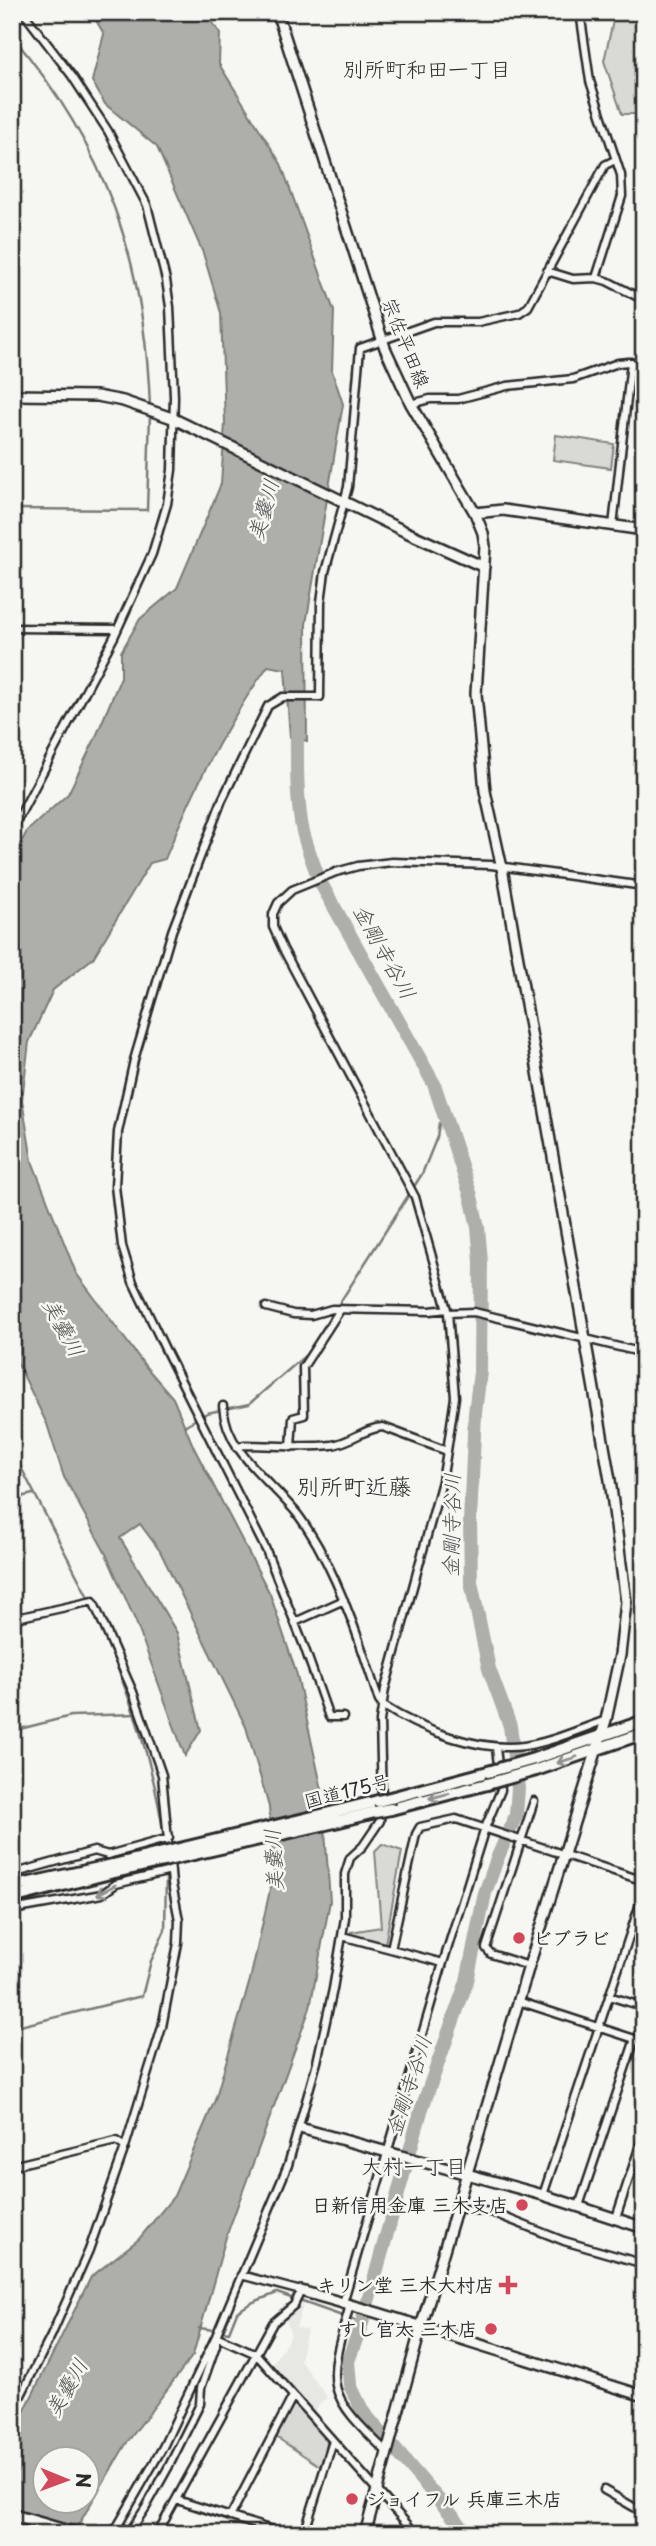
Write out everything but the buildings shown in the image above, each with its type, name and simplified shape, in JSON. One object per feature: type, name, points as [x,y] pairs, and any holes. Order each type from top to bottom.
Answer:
[{"type":"highway","name":"国道175号","points":[[12,1888],[113,1869],[393,1803],[487,1784],[644,1721]]},
{"type":"highway","name":"国道175号","points":[[393,1803],[488,1772],[596,1751],[644,1733]]},
{"type":"highway","name":"国道175号","points":[[14,1906],[113,1869]]},
{"type":"main road","points":[[12,2515],[76,2534]]},
{"type":"street","points":[[12,830],[117,629],[152,554],[167,504],[172,470],[174,397],[170,307],[157,237],[147,205],[108,131],[72,76],[23,12]]},
{"type":"street","name":"宗佐平田線","points":[[276,12],[383,341],[411,404],[475,513],[483,533],[485,546],[476,694],[485,791],[502,869],[610,1480],[626,1602],[620,1655],[606,1720],[518,2001],[421,2327],[365,2534]]},
{"type":"street","points":[[580,12],[590,81],[621,175],[622,196],[596,278]]},
{"type":"street","points":[[343,1717],[329,1717],[266,1550],[134,1282],[122,1245],[115,1186],[118,1132],[131,1072],[172,931],[222,800],[268,706],[283,697],[320,697],[321,602],[325,572],[346,503],[357,406],[356,375],[360,348],[434,322],[478,321],[519,313],[528,307],[605,164],[615,160]]},
{"type":"street","points":[[547,271],[573,279],[596,278],[607,281],[644,300]]},
{"type":"street","points":[[644,313],[644,341]]},
{"type":"street","points":[[613,526],[631,362]]},
{"type":"street","points":[[411,404],[430,399],[458,399],[507,386],[573,379],[618,363],[643,362]]},
{"type":"street","points":[[12,395],[97,396],[123,401],[172,418],[484,567]]},
{"type":"street","points":[[475,513],[503,510],[644,530]]},
{"type":"street","points":[[12,628],[117,629]]},
{"type":"street","points":[[113,2534],[163,2447],[216,2336],[288,2165],[300,2128],[317,2062],[342,1937],[345,1874],[350,1857],[363,1846],[380,1821],[383,1775],[380,1721],[382,1705],[407,1602],[442,1481],[455,1397],[447,1311],[415,1197],[273,927],[273,914],[278,903],[292,890],[311,881],[358,866],[392,862],[491,865],[502,869],[644,887]]},
{"type":"street","points":[[266,1307],[293,1314],[311,1315],[332,1310],[474,1312],[641,1352],[644,1315]]},
{"type":"street","points":[[291,1447],[293,1418],[304,1415],[303,1367],[340,1310]]},
{"type":"street","points":[[223,1406],[224,1422],[237,1448],[296,1512],[317,1544],[344,1600],[382,1705],[447,1736],[496,1748],[536,1743],[606,1720]]},
{"type":"street","points":[[237,1448],[244,1445],[332,1445],[373,1427],[383,1427],[447,1451]]},
{"type":"street","points":[[295,1622],[344,1600]]},
{"type":"street","points":[[12,1619],[93,1601],[133,1692],[162,1775],[171,1871],[179,1920],[172,1981],[162,2027],[125,2147],[89,2250],[51,2336],[12,2413]]},
{"type":"street","points":[[632,1738],[644,1743]]},
{"type":"street","points":[[388,2453],[343,2407],[334,2381],[334,2361],[386,2151],[485,1828],[501,1790],[496,1748]]},
{"type":"street","points":[[529,1966],[491,1954],[486,1948],[519,1839],[534,1801]]},
{"type":"street","points":[[391,1948],[416,1834],[420,1827],[456,1819],[644,1881]]},
{"type":"street","points":[[12,1874],[94,1851],[108,1855],[169,1838]]},
{"type":"street","points":[[14,1906],[102,1894],[116,1884],[171,1871]]},
{"type":"street","points":[[543,2195],[644,1892]]},
{"type":"street","points":[[342,1937],[443,1963]]},
{"type":"street","points":[[609,1996],[644,2007]]},
{"type":"street","points":[[518,2001],[644,2042]]},
{"type":"street","points":[[579,2206],[635,2039]]},
{"type":"street","points":[[300,2128],[543,2195],[644,2228]]},
{"type":"street","points":[[616,2218],[644,2133]]},
{"type":"street","points":[[12,2166],[116,2141],[125,2147]]},
{"type":"street","points":[[457,2208],[491,2212],[564,2241],[644,2264]]},
{"type":"street","points":[[241,2275],[379,2313],[644,2396]]},
{"type":"street","points":[[157,2534],[276,2318],[294,2305],[301,2291]]},
{"type":"street","points":[[216,2336],[256,2354],[416,2534]]},
{"type":"street","points":[[128,2534],[151,2498],[200,2404],[201,2388],[216,2345],[216,2336]]},
{"type":"street","points":[[230,2517],[293,2396]]},
{"type":"street","points":[[304,2534],[333,2441]]},
{"type":"street","points":[[604,2490],[644,2513]]},
{"type":"street","points":[[177,2500],[285,2534]]},
{"type":"shaded area","points":[[615,12],[644,12],[644,114],[622,114],[604,61]]},
{"type":"shaded area","points":[[556,435],[614,444],[611,468],[553,460]]},
{"type":"shaded area","points":[[382,1844],[402,1851],[385,1944],[350,1936],[351,1932],[381,1927],[375,1851]]},
{"type":"shaded area","points":[[304,2292],[306,2295],[296,2327],[307,2330],[300,2360],[327,2397],[311,2414],[270,2367],[291,2336],[286,2319]]},
{"type":"shaded area","points":[[297,2405],[326,2438],[321,2467],[276,2437],[292,2406]]},
{"type":"water","name":"美嚢川","points":[[91,12],[203,12],[220,32],[219,64],[281,164],[334,311],[332,371],[343,404],[306,624],[307,741],[290,737],[285,669],[268,666],[210,760],[165,859],[150,863],[93,958],[53,990],[29,1042],[22,1100],[32,1161],[76,1273],[146,1367],[173,1398],[194,1448],[270,1594],[297,1675],[322,1790],[330,1901],[310,2008],[226,2237],[193,2355],[126,2444],[102,2485],[102,2444],[32,2444],[32,2514],[85,2514],[73,2534],[12,2534],[12,2436],[91,2277],[139,2239],[174,2196],[215,2100],[250,1980],[274,1872],[269,1807],[246,1727],[160,1551],[140,1524],[120,1538],[177,1633],[201,1730],[185,1756],[136,1622],[106,1554],[64,1477],[47,1424],[12,1352],[12,861],[27,831],[68,794],[121,677],[121,652],[140,619],[177,588],[221,484],[225,423],[221,313],[203,253],[157,147],[105,104],[92,81],[104,34]]},
{"type":"waterway","points":[[12,36],[45,78],[73,121],[115,209],[140,303],[150,407]]},
{"type":"waterway","points":[[12,509],[147,510],[150,414]]},
{"type":"waterway","name":"金剛寺谷川","points":[[297,722],[298,785],[306,844],[319,880],[434,1084],[471,1196],[478,1227],[481,1262],[480,1372],[475,1413],[470,1521],[471,1582],[489,1669],[510,1726],[518,1788],[516,1815],[485,1893],[467,1981],[421,2111],[362,2323],[348,2361],[350,2385],[363,2412],[468,2534]]},
{"type":"waterway","points":[[184,1426],[207,1413],[249,1404],[307,1354],[422,1174],[437,1137],[439,1123],[448,1124]]},
{"type":"waterway","points":[[12,1450],[89,1599]]},
{"type":"waterway","points":[[12,1499],[33,1494]]},
{"type":"waterway","points":[[100,1625],[147,1755],[164,1837]]},
{"type":"waterway","points":[[12,1731],[71,1716],[137,1714]]},
{"type":"waterway","points":[[505,1839],[535,1848]]},
{"type":"waterway","points":[[564,1858],[644,1885]]},
{"type":"waterway","points":[[12,2028],[142,1996],[151,1961],[165,1930],[166,1876]]},
{"type":"waterway","points":[[199,2328],[229,2332],[237,2312],[251,2303],[277,2293],[362,2323]]},
{"type":"place","name":"ビブラビ","points":[[519,1938]]},
{"type":"place","name":"日新信用金庫 三木支店","points":[[522,2205]]},
{"type":"place","name":"キリン堂 三木大村店","points":[[508,2285]]},
{"type":"place","name":"すし官太 三木店","points":[[491,2329]]},
{"type":"place","name":"ジョイフル 兵庫三木店","points":[[352,2499]]},
{"type":"district","name":"別所町和田一丁目","points":[[427,70]]},
{"type":"district","name":"別所町近藤","points":[[354,1487]]},
{"type":"district","name":"大村一丁目","points":[[414,2167]]}]
